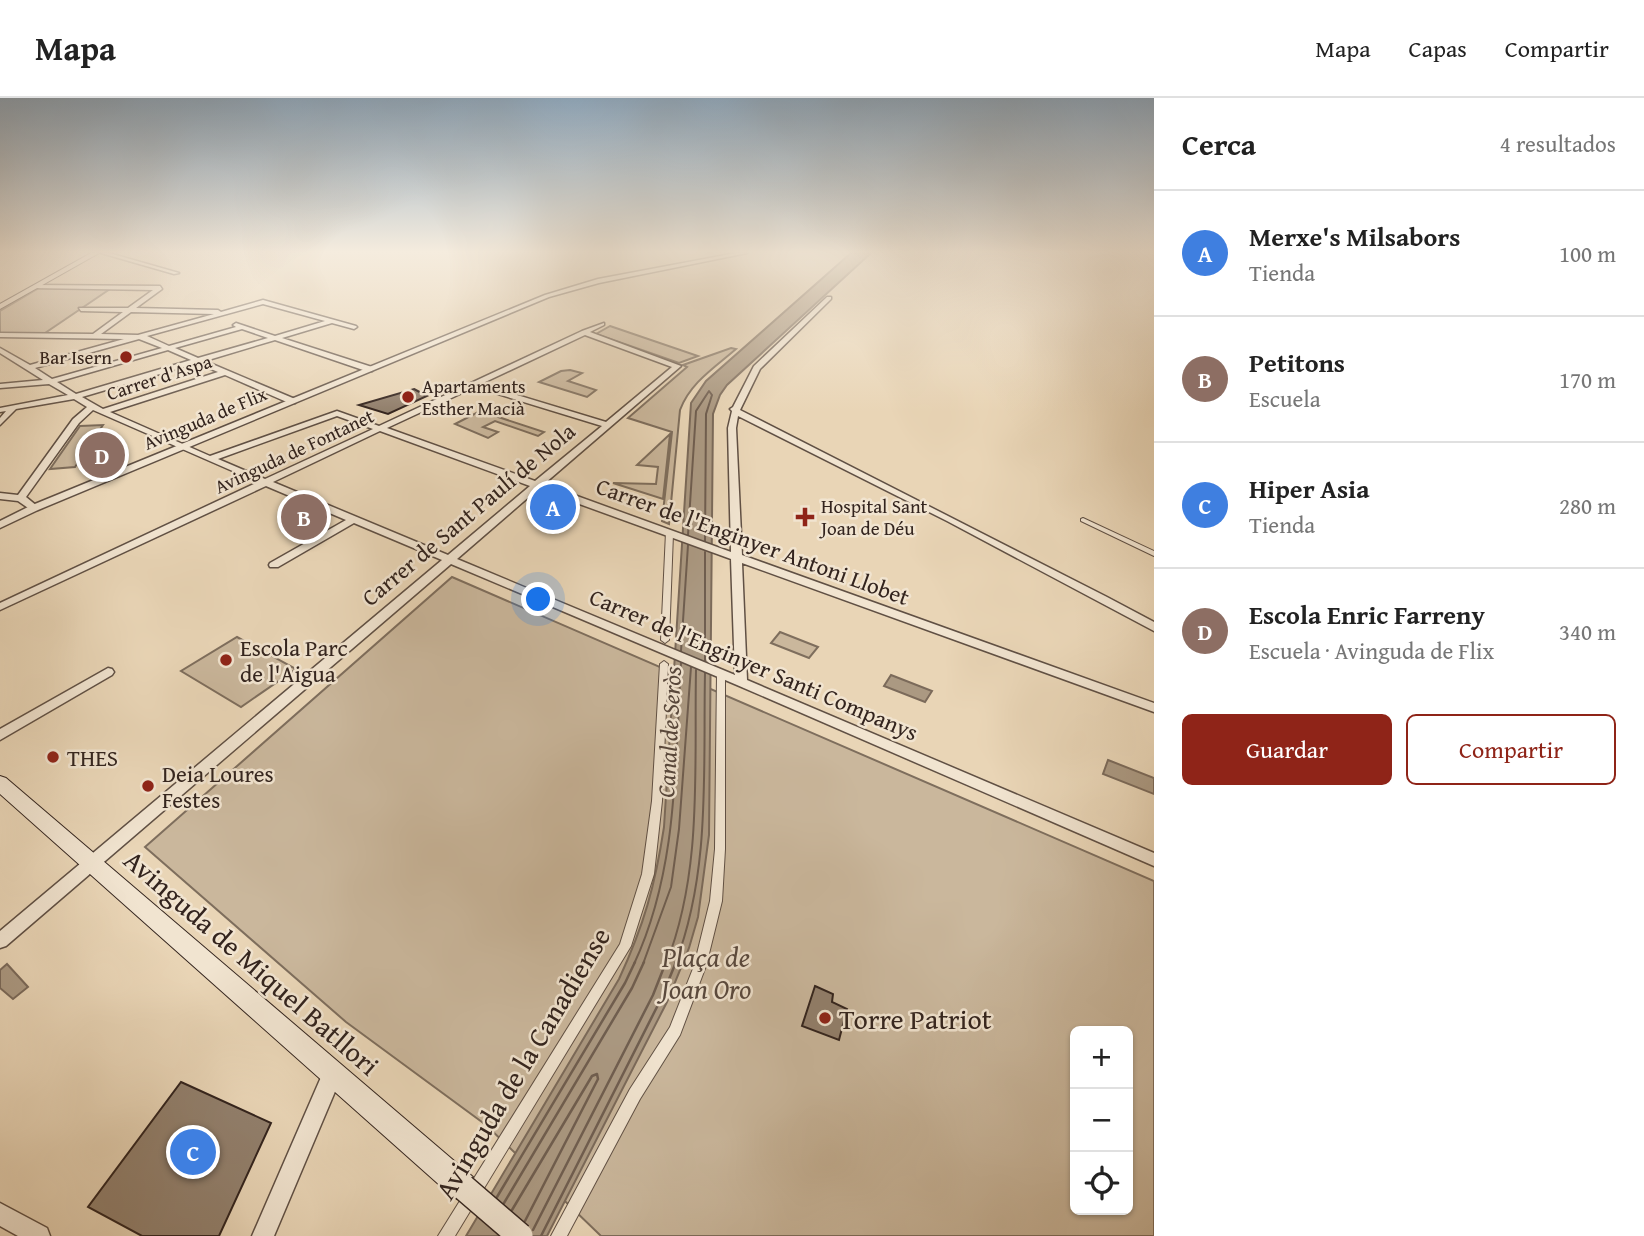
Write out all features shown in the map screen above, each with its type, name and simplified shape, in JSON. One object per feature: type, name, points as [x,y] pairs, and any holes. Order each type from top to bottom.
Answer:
[{"type":"main road","name":"Avinguda de Miquel Batllori","points":[[0,783],[520,1236]]},
{"type":"street","points":[[68,357],[136,306]]},
{"type":"street","points":[[30,367],[249,306]]},
{"type":"street","points":[[278,306],[354,327]]},
{"type":"street","name":"Avinguda de Flix","points":[[0,525],[34,508],[519,306]]},
{"type":"street","points":[[741,682],[732,431],[734,409],[754,379],[757,368],[821,306]]},
{"type":"street","points":[[81,309],[229,312]]},
{"type":"street","points":[[211,318],[369,369]]},
{"type":"street","points":[[0,410],[78,396],[332,321]]},
{"type":"street","name":"Avinguda de Fontanet","points":[[0,607],[602,324]]},
{"type":"street","points":[[0,386],[52,381],[243,327]]},
{"type":"street","name":"Carrer de Sant Paulí de Nola","points":[[0,941],[677,366],[584,332]]},
{"type":"street","points":[[0,335],[143,337],[292,401]]},
{"type":"street","points":[[0,350],[78,396]]},
{"type":"street","points":[[0,363],[20,361]]},
{"type":"street","name":"Carrer d'Aspa","points":[[102,411],[226,373]]},
{"type":"street","points":[[474,384],[608,425]]},
{"type":"street","name":"Carrer de l'Enginyer Santi Companys","points":[[78,396],[92,407],[266,484],[741,682],[1154,860]]},
{"type":"street","points":[[0,423],[13,407]]},
{"type":"street","points":[[22,498],[76,421],[92,407]]},
{"type":"street","points":[[734,409],[1025,556],[1154,627]]},
{"type":"street","name":"Carrer de l'Enginyer Antoni Llobet","points":[[210,459],[338,413],[1154,708]]},
{"type":"street","points":[[732,431],[740,425],[762,425]]},
{"type":"street","points":[[0,496],[22,498],[34,508]]},
{"type":"street","points":[[274,565],[353,520]]},
{"type":"street","points":[[1083,520],[1154,554]]},
{"type":"street","name":"Avinguda de la Canadiense","points":[[446,1236],[625,946],[648,874],[657,801],[669,534]]},
{"type":"street","points":[[0,735],[108,672]]},
{"type":"street","points":[[559,1236],[635,1094],[675,1031],[700,966],[716,901],[719,856],[720,674]]},
{"type":"street","points":[[263,1236],[332,1075]]},
{"type":"street","points":[[0,1214],[38,1236]]},
{"type":"green space","points":[[8,306],[85,306],[45,333],[0,333],[0,311]]},
{"type":"green space","points":[[610,326],[698,356],[679,363],[596,334]]},
{"type":"green space","points":[[731,348],[736,349],[696,384],[680,410],[669,524],[662,521],[672,432],[628,418],[687,367],[683,365]]},
{"type":"green space","points":[[561,371],[582,373],[568,381],[596,390],[587,397],[539,382]]},
{"type":"green space","points":[[480,411],[544,432],[538,436],[495,421],[483,427],[498,432],[488,438],[455,424]]},
{"type":"green space","points":[[103,425],[75,467],[50,469],[80,426]]},
{"type":"green space","points":[[670,434],[663,499],[613,483],[656,484],[658,467],[637,465]]},
{"type":"green space","name":"Plaça de Joan Oro","points":[[452,577],[1154,881],[1154,1236],[601,1236],[486,1125],[346,1022],[145,847]]},
{"type":"green space","points":[[780,632],[818,647],[809,658],[771,643]]},
{"type":"green space","points":[[237,637],[296,669],[241,707],[181,671]]},
{"type":"water","points":[[791,306],[813,306],[727,385],[713,414],[709,835],[698,917],[689,948],[667,1002],[547,1236],[466,1236],[619,979],[642,923],[657,868],[664,827],[691,403],[706,381]]},
{"type":"water","points":[[891,675],[932,691],[925,702],[884,686]]},
{"type":"water","points":[[1108,760],[1154,778],[1154,794],[1103,774]]},
{"type":"water","points":[[7,964],[28,987],[13,999],[0,988],[0,970]]},
{"type":"building","name":"Apartaments Esther Macià","points":[[414,389],[427,396],[388,414],[359,405]]},
{"type":"building","name":"Torre Patriot","points":[[815,986],[833,994],[832,1002],[847,1009],[839,1040],[802,1026]]},
{"type":"building","points":[[181,1082],[271,1123],[219,1236],[142,1236],[88,1207]]},
{"type":"place","name":"Bar Isern","points":[[126,357]]},
{"type":"place","name":"Apartaments Esther Macià","points":[[408,397]]},
{"type":"place","name":"Escola Enric Farreny","points":[[102,455]]},
{"type":"place","name":"Merxe's Milsabors","points":[[553,507]]},
{"type":"place","name":"Petitons","points":[[304,517]]},
{"type":"place","name":"Hospital Sant Joan de Déu","points":[[805,517]]},
{"type":"place","name":"Escola Parc de l'Aigua","points":[[226,660]]},
{"type":"place","name":"THES","points":[[53,757]]},
{"type":"place","name":"Deia Loures Festes","points":[[148,786]]},
{"type":"place","name":"Torre Patriot","points":[[825,1018]]},
{"type":"place","name":"Hiper Asia","points":[[193,1152]]},
{"type":"water label","name":"Canal de Seròs","points":[[669,732]]}]
